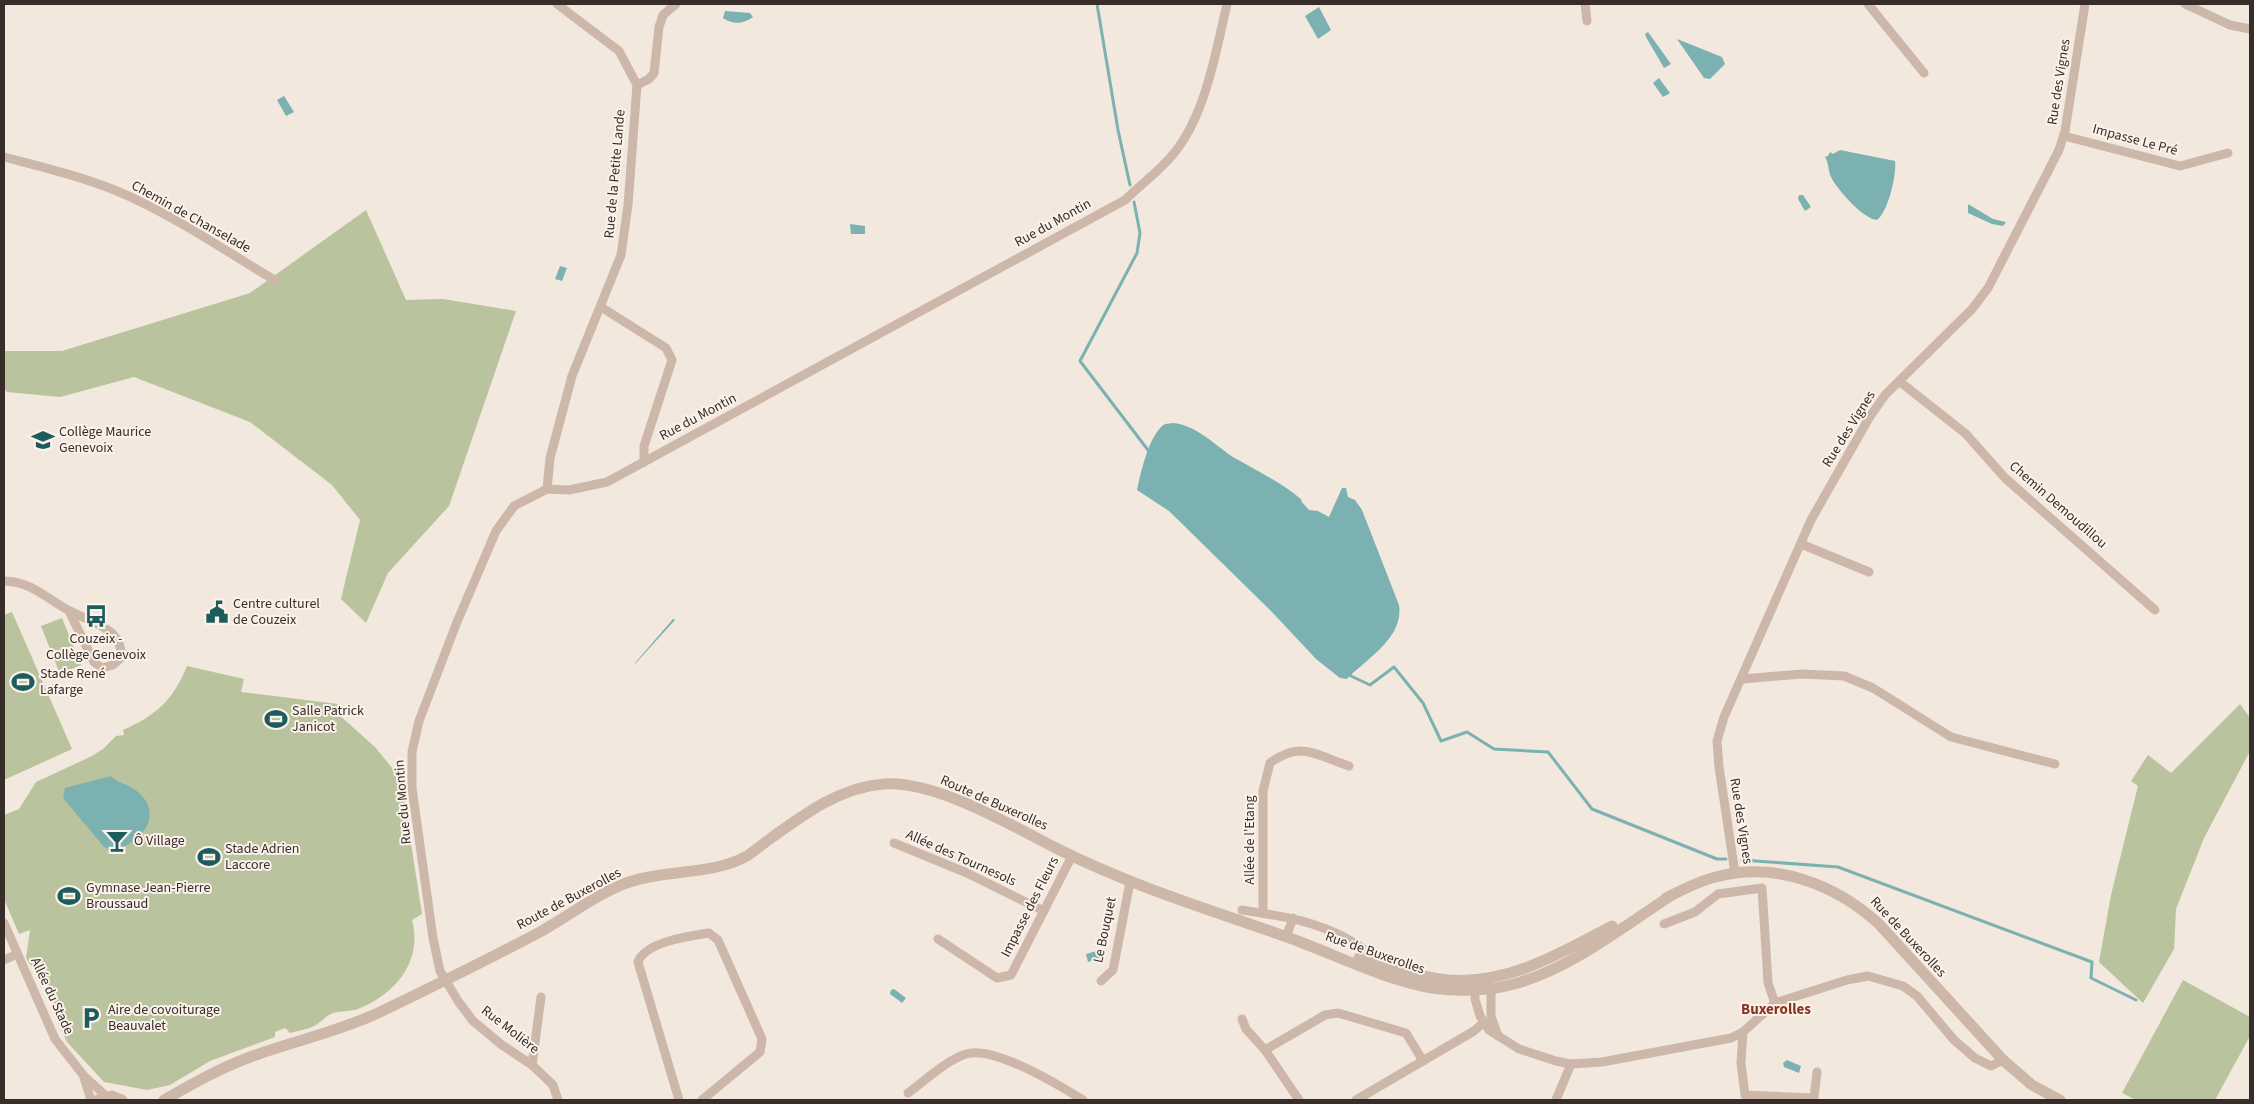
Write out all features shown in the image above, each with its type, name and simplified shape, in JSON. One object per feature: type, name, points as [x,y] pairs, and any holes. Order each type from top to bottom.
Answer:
[{"type":"street","points":[[557,4],[619,51],[636,85],[648,79],[654,73],[659,27],[664,14],[676,4]]},
{"type":"street","name":"Rue du Montin","points":[[444,980],[432,938],[412,788],[411,770],[414,740],[457,622],[496,531],[514,506],[547,490],[569,490],[607,482],[1125,200],[1175,152],[1197,113],[1214,63],[1227,4]]},
{"type":"street","points":[[1585,4],[1587,20]]},
{"type":"street","points":[[1868,4],[1924,73]]},
{"type":"street","name":"Rue des Vignes","points":[[1735,873],[1719,767],[1717,741],[1724,717],[1811,520],[1869,418],[1885,395],[1972,309],[1988,288],[2058,150],[2064,136],[2085,4]]},
{"type":"street","points":[[2185,4],[2230,25],[2250,29]]},
{"type":"street","name":"Rue de la Petite Lande","points":[[547,490],[550,458],[572,376],[621,255],[628,205],[636,85]]},
{"type":"street","name":"Impasse Le Pré","points":[[2064,136],[2180,166],[2228,154]]},
{"type":"street","name":"Chemin de Chanselade","points":[[4,157],[65,173],[116,191],[151,207],[276,281]]},
{"type":"street","points":[[601,307],[666,348],[672,360],[644,446],[644,462]]},
{"type":"street","name":"Chemin Demoudillou","points":[[1898,381],[1966,434],[2005,478],[2156,610]]},
{"type":"street","points":[[1800,544],[1869,572]]},
{"type":"street","points":[[4,582],[15,582],[35,588],[69,611],[86,618],[111,633],[121,646],[122,658],[113,665],[102,668],[94,662],[69,611]]},
{"type":"street","points":[[1742,679],[1802,674],[1844,676],[1873,688],[1951,736],[2056,764]]},
{"type":"street","name":"Allée de l'Etang","points":[[1263,913],[1263,791],[1270,764],[1283,753],[1300,749],[1349,766]]},
{"type":"street","name":"Route de Buxerolles","points":[[162,1100],[228,1066],[254,1055],[349,1025],[542,931],[618,886],[649,875],[723,865],[747,856],[824,802],[855,789],[884,784],[912,785],[945,795],[1072,856]]},
{"type":"street","name":"Allée des Tournesols","points":[[894,843],[967,873],[1044,911]]},
{"type":"street","name":"Rue de Buxerolles","points":[[1072,856],[1165,896],[1286,937],[1404,982],[1436,988],[1476,990],[1486,983]]},
{"type":"street","name":"Impasse des Fleurs","points":[[938,939],[997,978],[1011,975],[1072,856]]},
{"type":"street","name":"Rue de Buxerolles","points":[[1286,937],[1426,976],[1449,980],[1514,984],[1572,959],[1672,895],[1697,882],[1735,873],[1761,873],[1810,880],[1837,892],[1858,906],[1879,924],[2003,1060],[2032,1085],[2060,1100]]},
{"type":"street","name":"Le Bouquet","points":[[1102,981],[1113,970],[1130,882]]},
{"type":"street","points":[[1664,924],[1695,912],[1718,894],[1762,888],[1768,983],[1775,1003]]},
{"type":"street","points":[[1242,910],[1293,918],[1321,926],[1352,941],[1384,964]]},
{"type":"street","points":[[1286,937],[1293,918]]},
{"type":"street","name":"Allée du Stade","points":[[4,923],[54,1039],[102,1098]]},
{"type":"street","points":[[679,1100],[638,962],[640,955],[649,948],[709,932],[718,940],[762,1039],[760,1052],[702,1100]]},
{"type":"street","points":[[4,960],[17,954]]},
{"type":"street","points":[[1476,990],[1475,999],[1484,1023],[1498,1036],[1519,1049],[1556,1062],[1571,1064],[1602,1062],[1731,1038],[1743,1032],[1775,1003],[1847,980],[1868,976],[1886,979],[1902,986],[1917,996],[1954,1040],[1975,1058],[1991,1066],[2003,1060]]},
{"type":"street","name":"Rue Molière","points":[[444,980],[473,1021],[502,1045],[532,1065],[553,1085],[558,1100]]},
{"type":"street","points":[[1486,983],[1491,993],[1491,1016],[1498,1036]]},
{"type":"street","points":[[532,1065],[541,997]]},
{"type":"street","points":[[1266,1050],[1326,1015],[1338,1013],[1406,1033],[1423,1061]]},
{"type":"street","points":[[1242,1019],[1246,1029],[1266,1050],[1299,1100]]},
{"type":"street","points":[[1356,1100],[1484,1023]]},
{"type":"street","points":[[1743,1032],[1741,1064],[1745,1095],[1814,1098],[1817,1072]]},
{"type":"street","points":[[908,1093],[960,1057],[978,1052],[1022,1066],[1054,1082],[1083,1100]]},
{"type":"street","points":[[1556,1100],[1571,1064]]},
{"type":"street","name":"Allée du Stade","points":[[84,1076],[91,1100]]},
{"type":"street","points":[[102,1098],[112,1096],[122,1100]]},
{"type":"green space","points":[[366,210],[406,300],[443,299],[516,311],[449,506],[388,573],[366,623],[341,599],[360,520],[332,485],[250,422],[134,377],[60,397],[7,392],[4,388],[4,351],[62,351],[250,293]]},
{"type":"green space","name":"Stade René Lafarge","points":[[12,612],[72,749],[4,780],[4,615]]},
{"type":"green space","points":[[62,618],[81,665],[60,674],[41,626]]},
{"type":"green space","name":"Stade Adrien Laccore","points":[[187,666],[244,679],[241,692],[338,704],[338,714],[375,747],[401,779],[422,914],[412,920],[414,935],[410,963],[403,975],[384,995],[358,1009],[331,1014],[307,1029],[290,1033],[285,1028],[275,1032],[275,1037],[210,1061],[170,1085],[147,1090],[104,1082],[67,1042],[58,1023],[61,1019],[43,979],[41,981],[26,958],[30,930],[19,934],[4,899],[4,815],[19,809],[36,782],[92,756],[103,749],[116,736],[124,735],[123,730],[154,712],[170,697]]},
{"type":"green space","points":[[2240,704],[2250,718],[2250,751],[2204,838],[2176,909],[2174,949],[2143,1003],[2099,962],[2111,895],[2138,786],[2131,781],[2148,755],[2171,773]]},
{"type":"green space","points":[[2183,980],[2250,1017],[2250,1036],[2215,1100],[2136,1100],[2122,1093]]},
{"type":"water","points":[[1319,7],[1331,30],[1318,39],[1305,16]]},
{"type":"water","points":[[725,11],[750,13],[753,17],[734,23],[723,18]]},
{"type":"water","points":[[1648,32],[1671,64],[1664,68],[1646,37],[1645,34]]},
{"type":"water","points":[[1677,39],[1722,57],[1725,64],[1710,79],[1704,78]]},
{"type":"water","points":[[1659,78],[1670,93],[1663,97],[1653,83]]},
{"type":"water","points":[[284,96],[294,112],[286,116],[277,100]]},
{"type":"water","points":[[1840,150],[1895,161],[1895,175],[1891,192],[1885,209],[1877,220],[1858,210],[1832,179],[1825,157],[1830,152],[1833,154]]},
{"type":"water","points":[[1799,195],[1803,195],[1811,207],[1805,211],[1798,199]]},
{"type":"water","points":[[1968,204],[1993,219],[2006,222],[2003,226],[1992,224],[1968,213]]},
{"type":"water","points":[[850,224],[865,226],[865,234],[851,234]]},
{"type":"water","points":[[560,266],[567,268],[562,281],[555,279]]},
{"type":"water","points":[[1173,423],[1190,427],[1233,457],[1277,482],[1302,500],[1309,510],[1318,511],[1329,517],[1342,488],[1346,488],[1348,497],[1355,500],[1362,510],[1399,605],[1399,617],[1396,628],[1390,637],[1374,655],[1347,679],[1340,678],[1316,659],[1271,611],[1169,511],[1137,490],[1146,456],[1153,439],[1163,425]]},
{"type":"water","points":[[673,619],[675,620],[635,664],[635,663]]},
{"type":"water","points":[[111,776],[138,792],[146,801],[149,810],[149,819],[141,835],[124,847],[114,851],[104,847],[63,798],[65,788]]},
{"type":"water","points":[[1100,950],[1102,957],[1088,962],[1086,954]]},
{"type":"water","points":[[894,989],[906,998],[902,1003],[890,994],[891,990]]},
{"type":"water","points":[[1787,1060],[1801,1066],[1799,1073],[1784,1067],[1783,1063]]},
{"type":"waterway","points":[[1097,4],[1118,130],[1130,185]]},
{"type":"waterway","points":[[1134,202],[1140,233],[1137,253],[1080,361],[1151,454]]},
{"type":"waterway","points":[[1349,672],[1351,676],[1370,685],[1394,667],[1423,703],[1441,741],[1467,732],[1494,749],[1548,752],[1592,809],[1717,859],[1726,859]]},
{"type":"waterway","points":[[1742,860],[1838,867],[2092,962],[2091,978],[2136,1000]]},
{"type":"place","name":"Collège Maurice Genevoix","points":[[43,440]]},
{"type":"place","name":"Centre culturel de Couzeix","points":[[217,612]]},
{"type":"place","name":"Couzeix - Collège Genevoix","points":[[96,616]]},
{"type":"place","name":"Stade René Lafarge","points":[[23,682]]},
{"type":"place","name":"Salle Patrick Janicot","points":[[276,719]]},
{"type":"place","name":"Ô Village","points":[[117,841]]},
{"type":"place","name":"Stade Adrien Laccore","points":[[209,857]]},
{"type":"place","name":"Gymnase Jean-Pierre Broussaud","points":[[69,896]]},
{"type":"place","name":"Aire de covoiturage Beauvalet","points":[[91,1018]]},
{"type":"district","name":"Buxerolles","points":[[1776,1009]]}]
